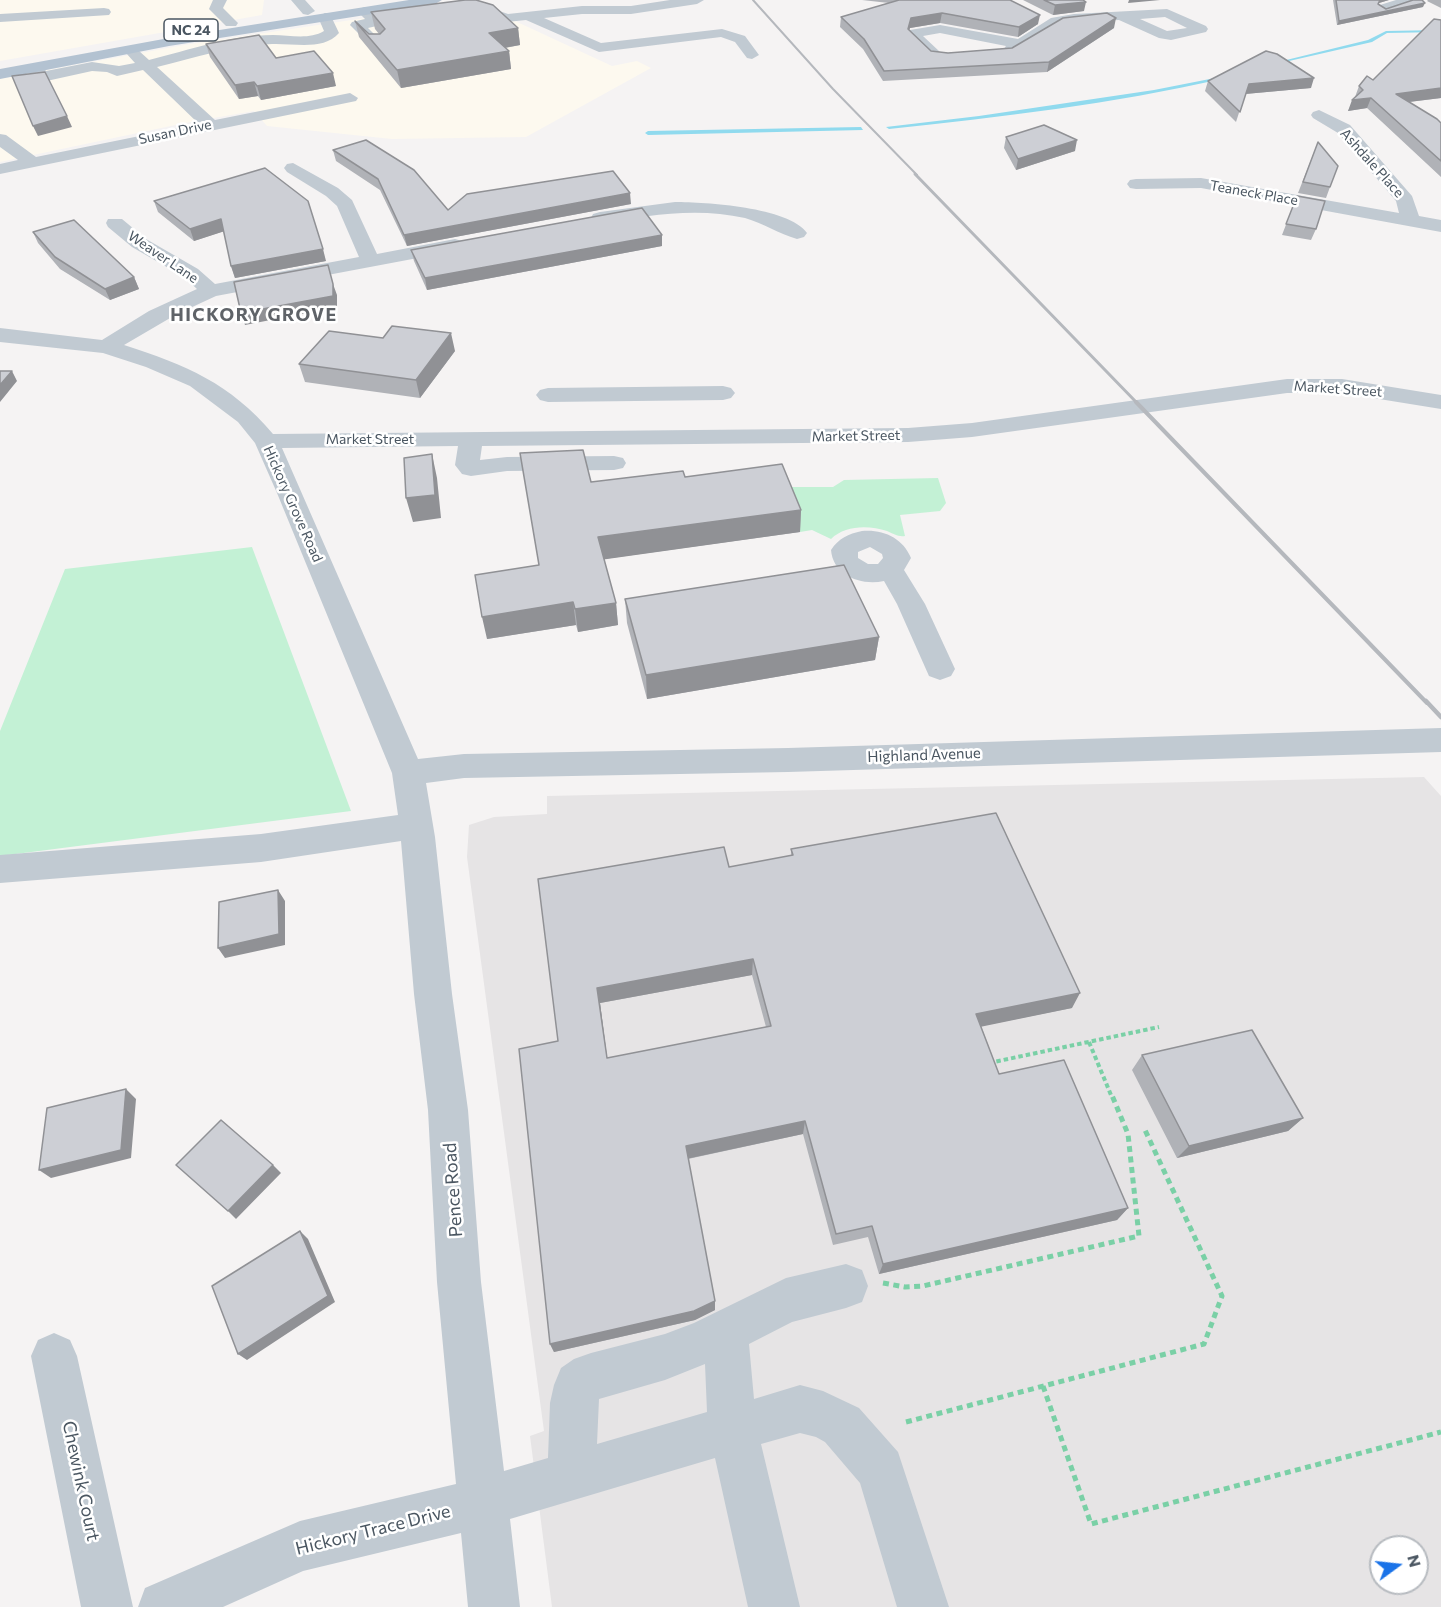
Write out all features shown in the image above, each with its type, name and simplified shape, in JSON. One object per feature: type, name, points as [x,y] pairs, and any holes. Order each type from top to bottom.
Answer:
[{"type":"main road","name":"NC 24","points":[[0,65],[231,23],[303,6],[382,0]]},
{"type":"main road","name":"NC 24","points":[[0,74],[326,16],[433,0]]},
{"type":"street","points":[[220,0],[216,9],[231,23]]},
{"type":"street","points":[[379,46],[357,25],[442,13],[433,0]]},
{"type":"street","points":[[501,0],[529,16],[599,48],[722,33],[740,39],[752,55]]},
{"type":"street","points":[[453,11],[472,8],[507,18],[582,9],[631,10],[697,0]]},
{"type":"street","points":[[1384,8],[1410,0]]},
{"type":"street","points":[[364,11],[376,22]]},
{"type":"street","points":[[0,18],[104,12]]},
{"type":"street","points":[[35,67],[42,77],[97,66],[112,67],[114,79],[172,57],[263,40],[300,41],[330,35],[332,33],[326,16]]},
{"type":"street","points":[[994,54],[1005,53],[1053,24],[1047,20],[1122,16]]},
{"type":"street","points":[[970,55],[936,56],[915,37],[915,33],[940,29],[1020,44]]},
{"type":"street","points":[[129,50],[210,125]]},
{"type":"street","name":"Susan Drive","points":[[0,169],[350,98]]},
{"type":"street","name":"Ashdale Place","points":[[1319,115],[1344,129],[1405,200],[1411,221]]},
{"type":"street","points":[[0,139],[32,162]]},
{"type":"street","points":[[293,168],[332,192],[345,204],[370,260]]},
{"type":"street","name":"Teaneck Place","points":[[1136,184],[1201,183],[1441,226]]},
{"type":"street","points":[[576,223],[645,211],[697,207],[746,213],[775,222],[797,233]]},
{"type":"street","name":"Weaver Lane","points":[[115,223],[139,243],[191,273],[211,291]]},
{"type":"street","points":[[106,347],[153,316],[211,291],[473,241]]},
{"type":"street","name":"Hickory Grove Road","points":[[0,335],[106,347],[154,362],[198,381],[246,417],[266,441],[290,493],[408,773]]},
{"type":"street","name":"Market Street","points":[[266,441],[908,435],[972,430],[1287,386],[1342,386],[1441,402]]},
{"type":"street","points":[[548,395],[723,393]]},
{"type":"street","points":[[471,440],[466,465],[471,469],[507,464],[614,463]]},
{"type":"street","points":[[890,569],[911,604],[940,669]]},
{"type":"street","name":"Highland Avenue","points":[[408,773],[464,766],[796,760],[1441,740]]},
{"type":"street","name":"Pence Road","points":[[408,773],[416,825],[448,1110],[459,1282],[494,1607]]},
{"type":"street","points":[[0,869],[136,860],[343,840],[416,825]]},
{"type":"street","points":[[572,1476],[574,1403],[578,1384],[591,1376],[665,1357],[724,1332],[786,1301],[846,1286]]},
{"type":"street","points":[[724,1332],[731,1375],[728,1402],[774,1607]]},
{"type":"street","name":"Chewink Court","points":[[54,1356],[107,1607]]},
{"type":"street","name":"Hickory Trace Drive","points":[[164,1607],[300,1546],[484,1502],[800,1409],[823,1415],[842,1425],[881,1469],[923,1607]]},
{"type":"path","points":[[987,1063],[1159,1027]]},
{"type":"path","points":[[846,1286],[874,1281],[905,1287],[923,1286],[1139,1236],[1128,1134],[1089,1042]]},
{"type":"path","points":[[906,1422],[1204,1344],[1222,1296],[1145,1130]]},
{"type":"path","points":[[1043,1386],[1091,1524],[1441,1432]]},
{"type":"shaded area","points":[[0,0],[264,0],[262,15],[0,61]]},
{"type":"shaded area","points":[[452,5],[487,8],[612,66],[637,61],[651,68],[526,137],[392,139],[267,126],[254,111],[185,123],[0,162],[0,79],[184,45]]},
{"type":"shaded area","points":[[1424,777],[1441,796],[1441,1607],[552,1607],[530,1436],[544,1431],[467,857],[469,825],[494,817],[547,814],[547,796]]},
{"type":"green space","points":[[938,478],[946,503],[940,511],[900,515],[905,536],[865,527],[843,531],[831,539],[812,530],[800,532],[785,497],[786,487],[833,487],[844,480]]},
{"type":"green space","points":[[252,547],[351,811],[0,856],[0,731],[65,569]]},
{"type":"building","points":[[476,0],[493,5],[518,28],[489,33],[509,51],[397,70],[355,21],[369,34],[380,34],[385,29],[371,12]]},
{"type":"building","points":[[899,0],[1010,0],[1040,15],[1019,27],[942,13],[911,18],[908,29],[931,51],[948,53],[1012,48],[1063,18],[1107,13],[1116,18],[1049,62],[884,71],[864,39],[841,17]]},
{"type":"building","points":[[1044,0],[1083,0],[1086,2],[1055,5]]},
{"type":"building","points":[[1336,0],[1380,0],[1378,4],[1386,9],[1413,0],[1422,0],[1425,3],[1339,21]]},
{"type":"building","points":[[1434,19],[1441,20],[1441,88],[1396,94],[1441,123],[1441,161],[1371,98],[1352,100],[1363,90],[1359,86],[1367,76],[1373,80]]},
{"type":"building","points":[[259,35],[276,58],[314,51],[333,73],[257,86],[254,82],[235,85],[206,44]]},
{"type":"building","points":[[1266,51],[1277,54],[1314,78],[1249,84],[1240,112],[1208,81]]},
{"type":"building","points":[[45,72],[67,116],[33,126],[12,76]]},
{"type":"building","points":[[1044,125],[1077,140],[1018,159],[1006,137]]},
{"type":"building","points":[[366,140],[414,170],[448,210],[467,194],[613,171],[630,193],[404,235],[378,179],[333,150]]},
{"type":"building","points":[[1318,142],[1338,166],[1330,187],[1303,182]]},
{"type":"building","points":[[265,168],[308,201],[323,249],[231,266],[221,219],[190,229],[154,201]]},
{"type":"building","points":[[1297,196],[1325,201],[1316,229],[1286,224]]},
{"type":"building","points":[[642,208],[662,235],[425,278],[411,250]]},
{"type":"building","points":[[74,220],[134,277],[105,289],[55,257],[33,232]]},
{"type":"building","points":[[328,265],[333,284],[333,296],[241,313],[234,282]]},
{"type":"building","points":[[392,326],[451,333],[416,380],[299,364],[329,331],[383,338]]},
{"type":"building","points":[[0,371],[12,371],[0,385]]},
{"type":"building","points":[[583,450],[591,482],[683,471],[685,477],[782,464],[801,510],[598,537],[616,603],[575,609],[573,602],[482,617],[475,575],[539,565],[520,453]]},
{"type":"building","points":[[432,454],[435,495],[406,498],[404,458]]},
{"type":"building","points":[[844,565],[879,637],[646,675],[625,599]]},
{"type":"building","points":[[996,813],[1080,993],[976,1014],[999,1074],[1064,1060],[1128,1208],[883,1264],[872,1226],[836,1234],[805,1121],[686,1146],[715,1301],[694,1311],[550,1344],[519,1049],[558,1041],[538,879],[724,847],[729,867],[793,855],[791,849]],"holes":[[[753,959],[771,1026],[607,1058],[597,988]]]},
{"type":"building","points":[[278,890],[279,934],[218,948],[219,902]]},
{"type":"building","points":[[1252,1030],[1303,1118],[1189,1146],[1142,1055]]},
{"type":"building","points":[[126,1089],[121,1150],[39,1170],[47,1108]]},
{"type":"building","points":[[221,1120],[273,1165],[228,1211],[176,1165]]},
{"type":"building","points":[[300,1231],[328,1296],[238,1354],[212,1286]]},
{"type":"waterway","points":[[1276,63],[1370,41],[1386,32],[1441,31]]},
{"type":"waterway","points":[[889,127],[979,118],[1154,92],[1220,78]]},
{"type":"waterway","points":[[648,133],[861,129]]},
{"type":"railway","points":[[753,0],[833,89],[917,175]]},
{"type":"railway","points":[[915,174],[1138,404]]},
{"type":"railway","points":[[1136,402],[1427,703]]},
{"type":"railway","points":[[1426,701],[1441,717]]},
{"type":"district","name":"HICKORY GROVE","points":[[254,315]]}]
